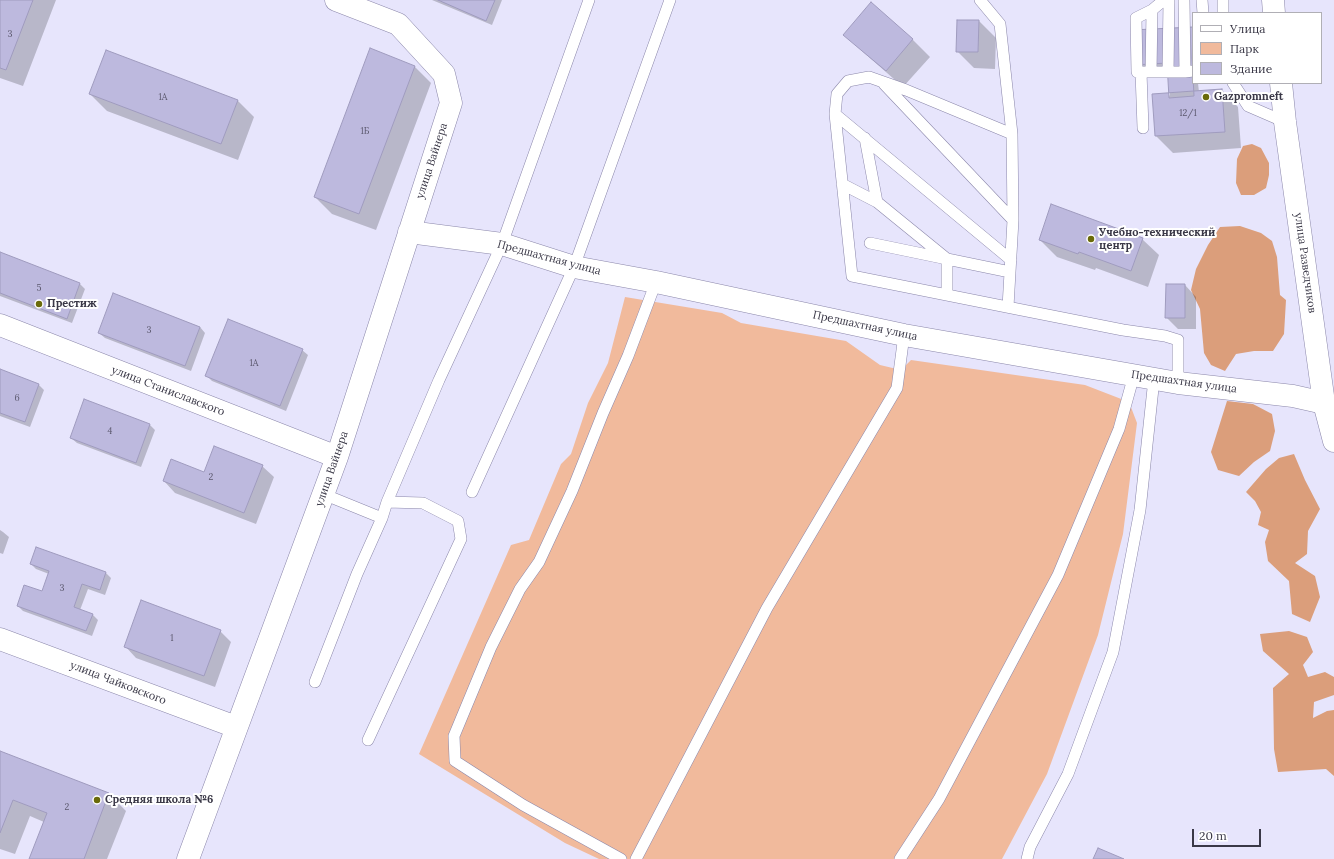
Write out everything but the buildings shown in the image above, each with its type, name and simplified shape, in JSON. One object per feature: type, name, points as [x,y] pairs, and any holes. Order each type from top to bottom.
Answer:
[{"type":"street","name":"улица Вайнера","points":[[188,859],[337,457],[451,103],[444,74],[398,24],[336,0]]},
{"type":"street","points":[[1273,0],[1274,12]]},
{"type":"street","name":"улица Разведчиков","points":[[1281,84],[1285,122],[1324,403],[1334,441]]},
{"type":"street","name":"Предшахтная улица","points":[[409,232],[502,244],[574,267],[656,282],[904,335],[1178,383],[1293,396],[1324,403]]},
{"type":"street","name":"улица Станиславского","points":[[0,326],[337,457]]},
{"type":"street","name":"улица Чайковского","points":[[0,639],[236,727]]},
{"type":"lane","points":[[314,682],[357,574],[382,518],[387,502],[439,380],[502,244],[589,0]]},
{"type":"lane","points":[[472,492],[574,267],[670,0]]},
{"type":"lane","points":[[980,0],[1000,24],[1012,134],[1013,220],[1008,307]]},
{"type":"lane","points":[[1164,0],[1152,10],[1136,18],[1137,72],[1189,71],[1184,0]]},
{"type":"lane","points":[[1168,72],[1169,0]]},
{"type":"lane","points":[[1202,0],[1203,12]]},
{"type":"lane","points":[[1223,0],[1223,12]]},
{"type":"lane","points":[[1143,128],[1146,72],[1152,10]]},
{"type":"lane","points":[[1012,134],[869,77],[848,81],[837,94],[835,114],[852,276],[1123,330],[1165,336],[1178,340],[1178,383]]},
{"type":"lane","points":[[882,82],[1013,220]]},
{"type":"lane","points":[[1234,84],[1248,106],[1285,122]]},
{"type":"lane","points":[[835,114],[1011,260]]},
{"type":"lane","points":[[865,138],[878,202]]},
{"type":"lane","points":[[842,184],[878,202],[947,259]]},
{"type":"lane","points":[[870,243],[1010,272]]},
{"type":"lane","points":[[947,259],[947,295]]},
{"type":"lane","points":[[621,859],[523,805],[454,761],[454,736],[491,647],[520,589],[539,562],[572,491],[603,413],[628,356],[656,282]]},
{"type":"lane","points":[[636,859],[767,608],[897,388],[904,335]]},
{"type":"lane","points":[[900,859],[939,799],[1058,575],[1120,429],[1144,377]]},
{"type":"lane","points":[[1027,859],[1030,847],[1068,774],[1113,652],[1140,510],[1144,377]]},
{"type":"lane","points":[[323,494],[382,518]]},
{"type":"lane","points":[[368,740],[461,539],[458,521],[423,503],[387,502]]},
{"type":"green space","points":[[625,297],[722,313],[741,323],[846,341],[880,365],[901,370],[911,360],[1085,385],[1129,402],[1137,423],[1123,534],[1098,635],[1047,774],[1002,859],[599,859],[565,843],[419,754],[511,545],[529,540],[561,464],[571,454],[588,403],[608,363]]},
{"type":"shaded area","points":[[1252,144],[1261,148],[1269,163],[1269,175],[1266,188],[1254,195],[1241,195],[1236,183],[1237,159],[1243,146]]},
{"type":"shaded area","points":[[1240,226],[1261,233],[1272,241],[1277,257],[1280,295],[1286,300],[1284,334],[1273,351],[1254,351],[1236,354],[1225,371],[1211,365],[1204,353],[1200,309],[1191,290],[1196,269],[1208,245],[1220,227]]},
{"type":"shaded area","points":[[1227,401],[1253,404],[1272,414],[1275,431],[1270,451],[1254,462],[1239,476],[1218,470],[1211,452]]},
{"type":"shaded area","points":[[1294,454],[1320,509],[1308,531],[1307,554],[1295,563],[1315,576],[1320,597],[1310,622],[1292,614],[1289,581],[1268,561],[1265,542],[1269,530],[1258,525],[1261,512],[1255,501],[1246,492],[1266,469],[1279,458]]},
{"type":"shaded area","points":[[1289,631],[1307,637],[1313,652],[1303,665],[1308,677],[1325,672],[1334,677],[1334,695],[1314,702],[1313,718],[1327,711],[1334,710],[1334,776],[1326,769],[1278,772],[1274,749],[1273,688],[1289,674],[1263,651],[1260,634]]},
{"type":"place","name":"Gazpromneft","points":[[1206,97]]},
{"type":"place","name":"Учебно-технический центр","points":[[1091,239]]},
{"type":"place","name":"Престиж","points":[[39,304]]},
{"type":"place","name":"Средняя школа №6","points":[[97,800]]}]
